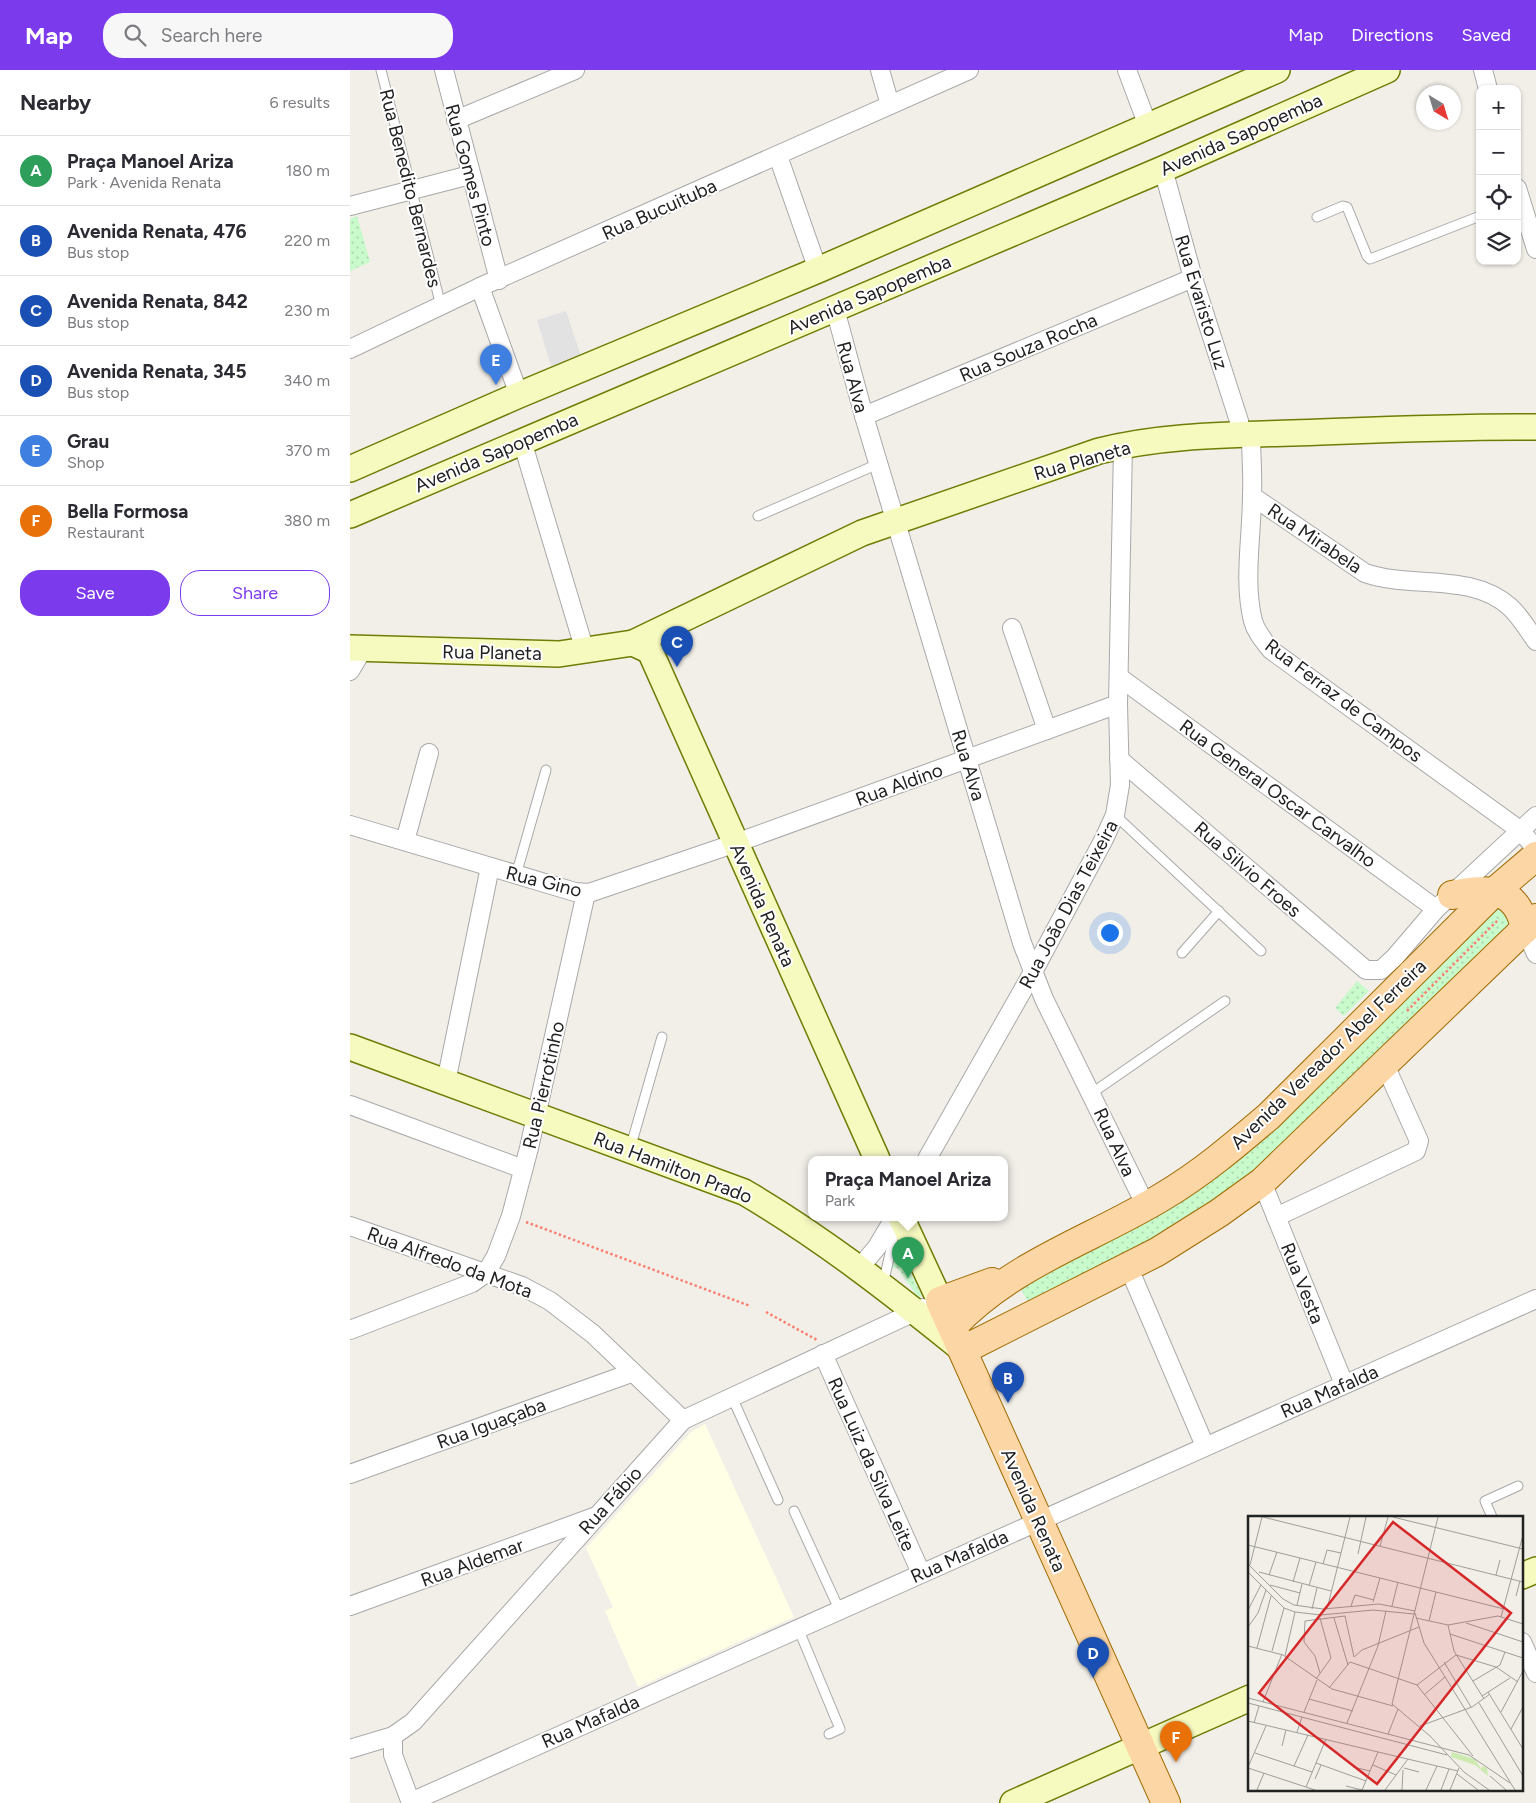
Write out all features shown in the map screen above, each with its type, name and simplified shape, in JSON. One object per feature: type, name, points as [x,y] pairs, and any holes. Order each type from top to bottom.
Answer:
[{"type":"main road","points":[[350,469],[519,395],[818,270],[1277,70]]},
{"type":"main road","name":"Avenida Sapopemba","points":[[350,515],[1163,169],[1387,70]]},
{"type":"main road","name":"Rua Planeta","points":[[356,648],[559,654],[647,642],[688,616],[854,537],[1099,451],[1124,445],[1245,434],[1470,426],[1536,427]]},
{"type":"main road","name":"Avenida Renata","points":[[647,642],[876,1156]]},
{"type":"main road","name":"Avenida Vereador Abel Ferreira","points":[[957,1338],[974,1305],[1017,1273],[1146,1206],[1195,1175],[1231,1148],[1268,1116],[1494,892],[1536,855]]},
{"type":"main road","points":[[957,1338],[1032,1315],[1128,1266],[1196,1228],[1262,1182],[1385,1066],[1530,924],[1518,905],[1510,897],[1494,892],[1444,902]]},
{"type":"main road","name":"Rua Hamilton Prado","points":[[350,1047],[744,1192],[882,1286],[916,1312],[957,1338]]},
{"type":"main road","name":"Avenida Renata","points":[[900,1221],[940,1300],[1166,1803]]},
{"type":"main road","points":[[1017,1273],[1010,1290],[1012,1299],[1019,1309],[1032,1315]]},
{"type":"main road","points":[[940,1300],[1017,1273]]},
{"type":"main road","points":[[1524,1575],[1536,1570]]},
{"type":"main road","points":[[1014,1803],[1248,1699]]},
{"type":"street","name":"Rua Gomes Pinto","points":[[444,70],[499,280]]},
{"type":"street","points":[[456,120],[575,70]]},
{"type":"street","points":[[880,70],[890,105]]},
{"type":"street","name":"Rua Bucuituba","points":[[350,349],[480,287],[969,70]]},
{"type":"street","points":[[1127,70],[1148,126]]},
{"type":"street","points":[[1482,70],[1487,85]]},
{"type":"street","points":[[778,156],[818,270]]},
{"type":"street","name":"Rua Evaristo Luz","points":[[1163,169],[1193,278],[1239,421],[1245,434]]},
{"type":"street","points":[[350,206],[470,175]]},
{"type":"street","points":[[1521,201],[1532,217],[1536,249]]},
{"type":"street","name":"Rua Souza Rocha","points":[[864,416],[1193,278]]},
{"type":"street","points":[[480,287],[519,395]]},
{"type":"street","name":"Rua Alva","points":[[835,309],[895,522],[1022,944],[1044,999],[1092,1093],[1146,1206]]},
{"type":"street","name":"Rua Ferraz de Campos","points":[[1245,434],[1252,496],[1249,553],[1250,609],[1253,624],[1261,638],[1271,650],[1521,831],[1531,843],[1536,855]]},
{"type":"street","points":[[522,441],[585,651]]},
{"type":"street","name":"Rua João Dias Teixeira","points":[[929,1156],[1033,972],[1115,815],[1120,785],[1118,704],[1124,445]]},
{"type":"street","name":"Rua Mirabela","points":[[1252,496],[1364,573],[1382,579],[1470,587],[1499,600],[1510,607],[1536,641]]},
{"type":"street","points":[[1012,628],[1046,730]]},
{"type":"street","points":[[350,671],[356,648]]},
{"type":"street","name":"Rua General Oscar Carvalho","points":[[1119,677],[1444,902]]},
{"type":"street","name":"Rua Aldino","points":[[736,843],[1118,704]]},
{"type":"street","points":[[405,841],[429,753]]},
{"type":"street","name":"Rua Silvio Froes","points":[[1120,759],[1366,970],[1381,970],[1444,902]]},
{"type":"street","points":[[1444,902],[1536,816]]},
{"type":"street","name":"Rua Gino","points":[[350,825],[575,892],[586,893],[606,888],[736,843]]},
{"type":"street","points":[[446,1082],[490,867]]},
{"type":"street","name":"Rua Pierrotinho","points":[[486,1273],[496,1256],[511,1216],[536,1115],[586,893]]},
{"type":"street","points":[[1530,924],[1536,954]]},
{"type":"street","points":[[1276,1216],[1416,1151],[1419,1141],[1385,1066]]},
{"type":"street","points":[[350,1105],[523,1169]]},
{"type":"street","name":"Rua Vesta","points":[[1262,1182],[1344,1384]]},
{"type":"street","points":[[858,1270],[895,1221]]},
{"type":"street","name":"Rua Alfredo da Mota","points":[[350,1226],[522,1286],[550,1301],[593,1334],[631,1373],[683,1420]]},
{"type":"street","points":[[1128,1266],[1205,1446]]},
{"type":"street","points":[[350,1330],[455,1292],[486,1273]]},
{"type":"street","name":"Rua Mafalda","points":[[411,1802],[1536,1299]]},
{"type":"street","name":"Rua Fábio","points":[[350,1749],[393,1736],[413,1722],[594,1517],[683,1420],[940,1300]]},
{"type":"street","name":"Rua Luiz da Silva Leite","points":[[828,1352],[920,1573]]},
{"type":"street","name":"Rua Iguaçaba","points":[[350,1474],[631,1373]]},
{"type":"street","name":"Rua Aldemar","points":[[350,1606],[594,1517]]},
{"type":"street","points":[[1524,1646],[1536,1673]]},
{"type":"street","points":[[393,1736],[393,1756],[411,1802]]},
{"type":"lane","name":"Rua Benedito Bernardes","points":[[381,70],[441,306]]},
{"type":"lane","points":[[1317,216],[1347,206],[1367,256],[1370,259],[1476,218]]},
{"type":"lane","points":[[758,516],[878,464]]},
{"type":"lane","points":[[516,875],[546,770]]},
{"type":"lane","points":[[1115,815],[1262,951]]},
{"type":"lane","points":[[1182,953],[1219,912]]},
{"type":"lane","points":[[1092,1093],[1225,1001]]},
{"type":"lane","points":[[630,1149],[662,1036]]},
{"type":"lane","points":[[882,1286],[897,1221]]},
{"type":"lane","points":[[732,1397],[778,1500]]},
{"type":"lane","points":[[1492,1516],[1485,1501],[1518,1486]]},
{"type":"lane","points":[[794,1511],[840,1609]]},
{"type":"lane","points":[[798,1628],[840,1729],[829,1734]]},
{"type":"path","points":[[511,1216],[750,1306]]},
{"type":"path","points":[[766,1312],[828,1352]]},
{"type":"shaded area","points":[[566,311],[581,356],[552,369],[537,320]]},
{"type":"shaded area","points":[[705,1424],[794,1617],[638,1687],[605,1611],[613,1607],[586,1548],[691,1432]]},
{"type":"green space","points":[[357,216],[370,262],[350,271],[350,219]]},
{"type":"green space","points":[[1495,896],[1522,924],[1245,1190],[1030,1306],[1020,1287],[1079,1255],[1140,1226],[1246,1149]]},
{"type":"green space","points":[[1357,981],[1369,991],[1344,1016],[1335,1008]]},
{"type":"green space","points":[[902,1256],[922,1296],[918,1297],[897,1268],[887,1269],[890,1259]]},
{"type":"place","name":"Grau","points":[[496,385]]},
{"type":"place","name":"Avenida Renata, 842","points":[[677,667]]},
{"type":"place","name":"Praça Manoel Ariza","points":[[908,1278]]},
{"type":"place","name":"Avenida Renata, 476","points":[[1008,1403]]},
{"type":"place","name":"Avenida Renata, 345","points":[[1093,1678]]},
{"type":"place","name":"Bella Formosa","points":[[1176,1762]]}]
